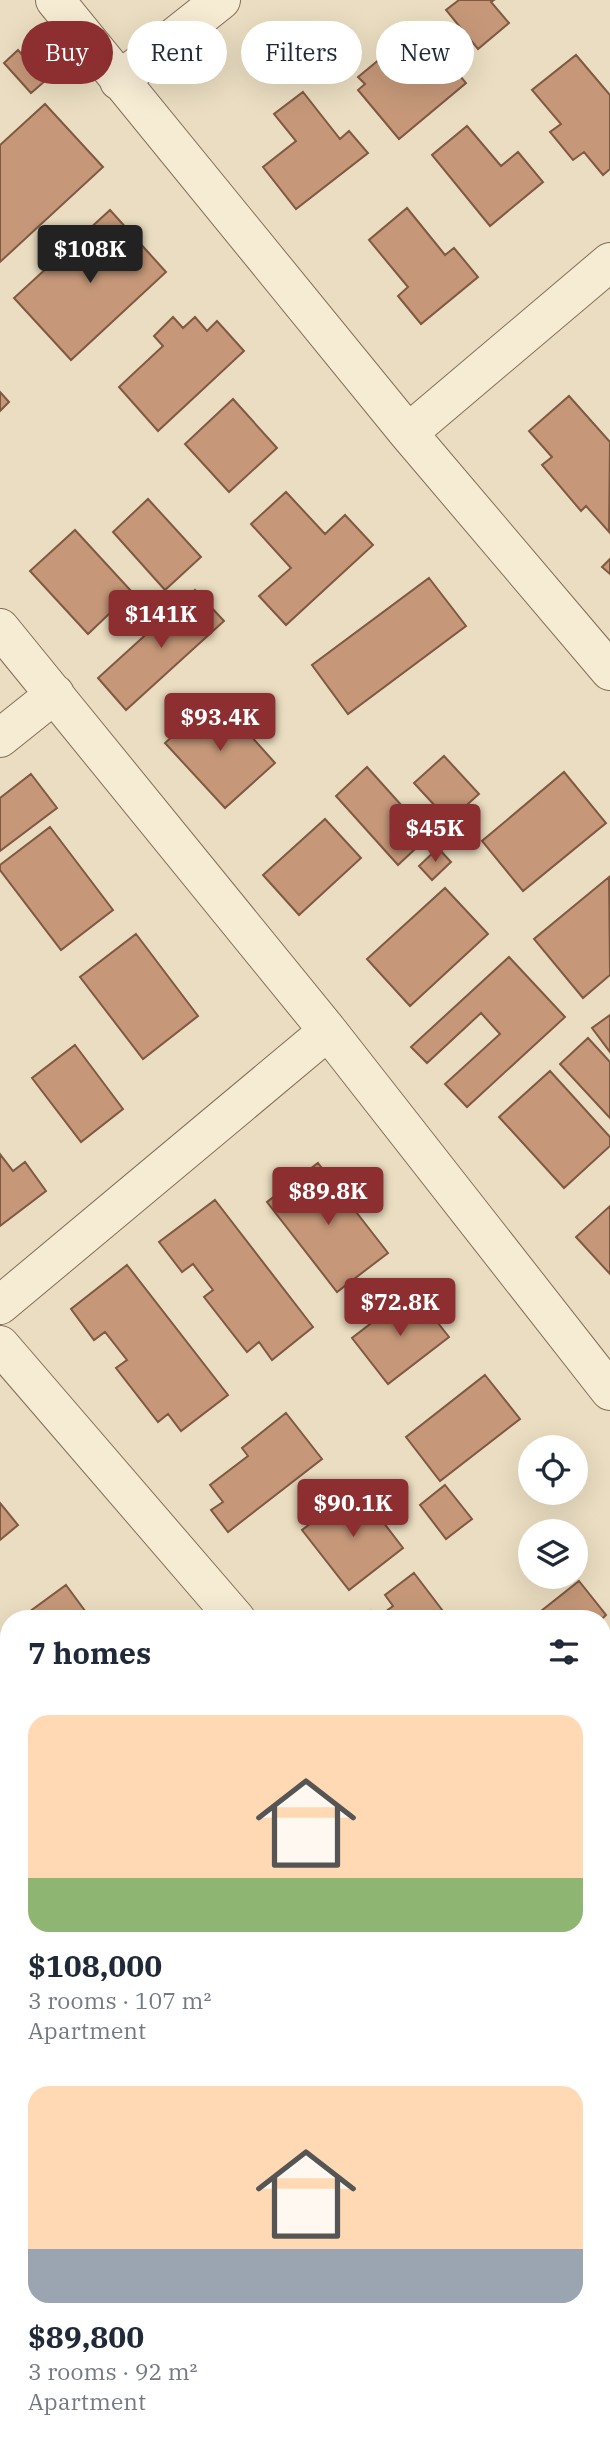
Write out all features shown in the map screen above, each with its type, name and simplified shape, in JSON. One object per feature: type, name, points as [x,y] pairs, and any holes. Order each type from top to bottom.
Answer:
[{"type":"street","points":[[55,0],[408,433],[610,671]]},
{"type":"street","points":[[119,81],[221,0]]},
{"type":"street","points":[[408,433],[610,262]]},
{"type":"street","points":[[0,628],[328,1031],[610,1391]]},
{"type":"street","points":[[0,738],[55,694]]},
{"type":"street","points":[[0,1305],[328,1031]]},
{"type":"street","points":[[0,1345],[228,1610]]},
{"type":"building","points":[[459,0],[494,0],[491,2],[509,23],[478,49],[474,44],[474,21],[455,21],[446,10]]},
{"type":"building","points":[[18,50],[21,53],[21,82],[4,63]]},
{"type":"building","points":[[576,55],[610,95],[610,169],[603,175],[584,152],[573,160],[550,132],[561,124],[532,90]]},
{"type":"building","points":[[376,62],[376,84],[465,84],[399,139],[358,90],[365,84],[362,74]]},
{"type":"building","points":[[23,84],[42,84],[31,93]]},
{"type":"building","points":[[303,92],[340,139],[349,131],[368,153],[296,209],[263,167],[296,141],[274,114]]},
{"type":"building","points":[[45,104],[103,167],[0,262],[0,145]]},
{"type":"building","points":[[467,126],[501,166],[518,152],[543,182],[490,226],[432,155]]},
{"type":"building","points":[[407,208],[445,255],[454,248],[478,277],[421,324],[398,296],[408,287],[369,240]]},
{"type":"building","points":[[110,210],[166,272],[71,360],[14,298]]},
{"type":"building","points":[[173,317],[183,328],[195,317],[207,331],[217,321],[244,351],[158,431],[119,387],[163,346],[154,336]]},
{"type":"building","points":[[0,392],[9,402],[0,411]]},
{"type":"building","points":[[569,396],[610,442],[609,532],[586,506],[581,511],[542,465],[552,457],[529,431]]},
{"type":"building","points":[[233,399],[277,448],[229,492],[185,444]]},
{"type":"building","points":[[286,492],[325,534],[345,515],[373,545],[286,625],[259,596],[291,568],[251,524]]},
{"type":"building","points":[[148,499],[201,557],[165,590],[113,532]]},
{"type":"building","points":[[75,530],[132,592],[88,634],[30,571]]},
{"type":"building","points":[[610,559],[610,574],[602,567]]},
{"type":"building","points":[[429,578],[466,626],[348,714],[312,665]]},
{"type":"building","points":[[195,590],[224,621],[126,710],[98,678]]},
{"type":"building","points":[[216,697],[275,763],[225,808],[165,743]]},
{"type":"building","points":[[444,756],[479,794],[449,821],[414,783]]},
{"type":"building","points":[[367,767],[429,836],[398,865],[336,796]]},
{"type":"building","points":[[564,772],[606,823],[523,891],[482,841]]},
{"type":"building","points":[[31,774],[57,808],[0,851],[0,798]]},
{"type":"building","points":[[325,819],[361,858],[299,915],[263,875]]},
{"type":"building","points":[[50,827],[113,910],[61,950],[0,870],[0,865]]},
{"type":"building","points":[[438,848],[451,862],[432,880],[419,866]]},
{"type":"building","points":[[609,877],[610,975],[583,998],[534,939]]},
{"type":"building","points":[[445,888],[488,934],[410,1006],[367,959]]},
{"type":"building","points":[[136,934],[198,1016],[143,1059],[80,977]]},
{"type":"building","points":[[509,957],[565,1017],[467,1107],[445,1084],[500,1034],[481,1013],[427,1063],[411,1047]]},
{"type":"building","points":[[610,1015],[610,1052],[592,1028]]},
{"type":"building","points":[[588,1038],[610,1062],[610,1118],[560,1064]]},
{"type":"building","points":[[75,1045],[123,1109],[81,1142],[32,1078]]},
{"type":"building","points":[[550,1071],[610,1137],[610,1146],[564,1188],[499,1117]]},
{"type":"building","points":[[0,1154],[13,1171],[25,1162],[46,1191],[0,1226]]},
{"type":"building","points":[[318,1163],[388,1253],[337,1292],[267,1202]]},
{"type":"building","points":[[215,1200],[313,1327],[272,1360],[259,1342],[247,1352],[204,1297],[213,1290],[193,1264],[182,1272],[159,1242]]},
{"type":"building","points":[[610,1206],[610,1274],[576,1237]]},
{"type":"building","points":[[127,1265],[228,1395],[181,1431],[168,1414],[158,1422],[116,1368],[127,1360],[105,1332],[94,1340],[71,1309]]},
{"type":"building","points":[[413,1291],[449,1337],[388,1384],[352,1338]]},
{"type":"building","points":[[485,1375],[520,1419],[440,1481],[406,1437]]},
{"type":"building","points":[[286,1413],[322,1459],[228,1532],[211,1510],[223,1502],[210,1485],[248,1456],[242,1448]]},
{"type":"building","points":[[445,1485],[472,1519],[446,1539],[420,1505]]},
{"type":"building","points":[[357,1488],[403,1548],[349,1590],[302,1530]]},
{"type":"building","points":[[0,1503],[18,1525],[0,1540]]},
{"type":"building","points":[[414,1573],[442,1610],[388,1610],[393,1606],[385,1595]]},
{"type":"building","points":[[66,1585],[84,1610],[32,1610]]},
{"type":"building","points":[[569,1589],[585,1589],[602,1610],[542,1610]]}]
